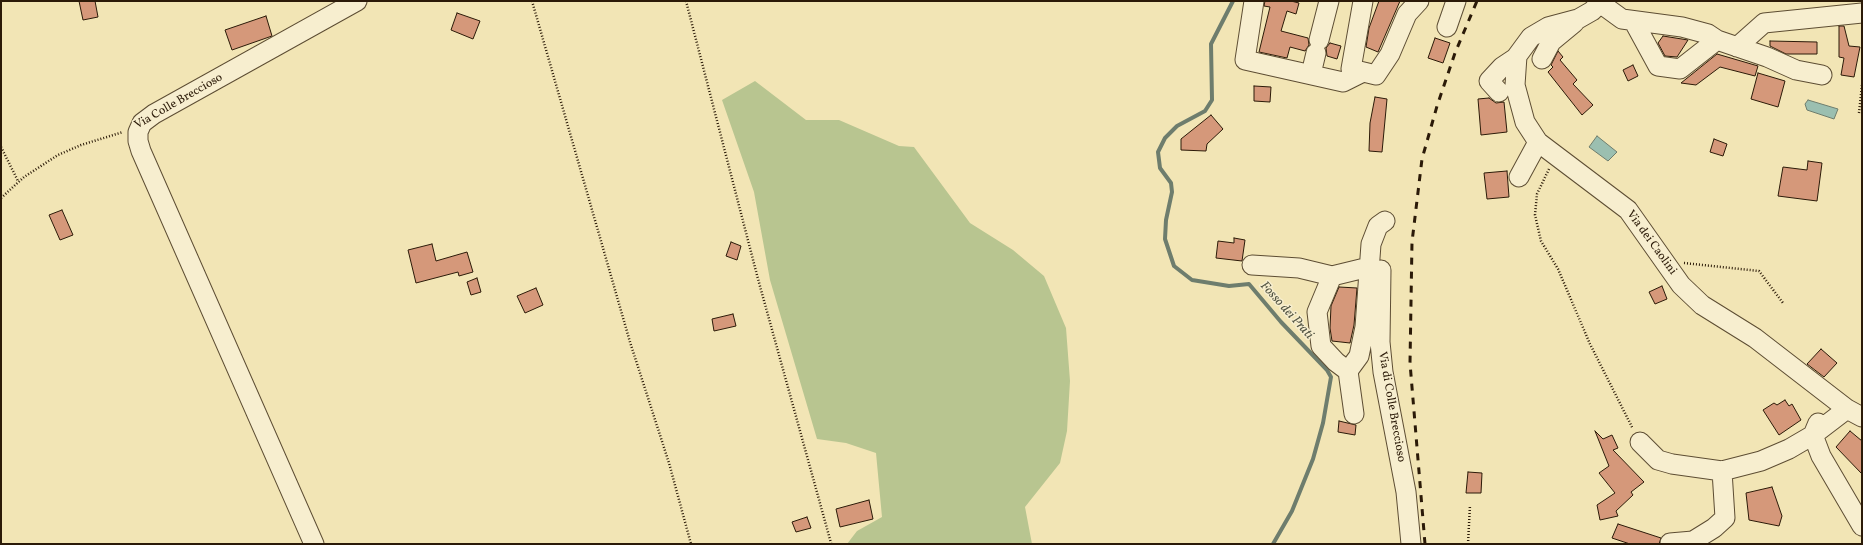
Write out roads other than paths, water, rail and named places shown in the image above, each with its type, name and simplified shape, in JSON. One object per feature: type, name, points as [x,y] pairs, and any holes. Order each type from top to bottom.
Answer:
[{"type":"street","name":"Via Colle Breccioso","points":[[314,544],[141,151],[137,137],[139,127],[154,114],[357,1]]},
{"type":"street","points":[[1254,1],[1245,60],[1343,82],[1363,72]]},
{"type":"street","points":[[1311,74],[1329,1]]},
{"type":"street","points":[[1363,1],[1351,68],[1376,75],[1390,54],[1407,14],[1420,1]]},
{"type":"street","points":[[1447,27],[1456,1]]},
{"type":"street","points":[[1542,59],[1552,42],[1600,2],[1622,20],[1682,27],[1708,34],[1717,40],[1767,57],[1796,70],[1822,75]]},
{"type":"street","points":[[1737,47],[1764,23],[1862,13]]},
{"type":"street","points":[[1499,92],[1489,81],[1502,67],[1517,57],[1531,37],[1548,27],[1578,19]]},
{"type":"street","points":[[1634,22],[1658,66],[1680,69],[1717,40]]},
{"type":"street","name":"Via dei Caolini","points":[[1517,57],[1515,85],[1525,122],[1538,142],[1628,210],[1681,285],[1702,305],[1755,338],[1854,413]]},
{"type":"street","points":[[1519,177],[1538,142]]},
{"type":"street","points":[[1354,414],[1348,371],[1359,356],[1365,327],[1375,269],[1371,244],[1378,226],[1385,221]]},
{"type":"street","points":[[1252,265],[1299,268],[1332,276],[1375,269]]},
{"type":"street","name":"Via di Colle Breccioso","points":[[1375,269],[1382,364],[1406,492],[1411,544]]},
{"type":"street","points":[[1332,276],[1318,312],[1321,346],[1336,362],[1348,371]]},
{"type":"street","points":[[1823,412],[1813,435],[1821,456],[1862,526]]},
{"type":"street","points":[[1640,442],[1658,460],[1672,464],[1722,471],[1761,461],[1788,449],[1854,413]]},
{"type":"street","points":[[1670,542],[1693,542],[1726,518],[1722,471]]},
{"type":"waterway","name":"Fosso dei Prati","points":[[1233,1],[1211,44],[1212,100],[1205,111],[1177,126],[1165,138],[1158,152],[1160,168],[1171,183],[1172,192],[1166,220],[1165,239],[1174,266],[1192,280],[1229,286],[1249,284],[1281,322],[1327,370],[1331,377],[1323,423],[1313,459],[1292,511],[1273,544]]},
{"type":"railway","points":[[1425,544],[1410,363],[1412,242],[1422,159],[1437,106],[1455,53],[1477,1]]}]
